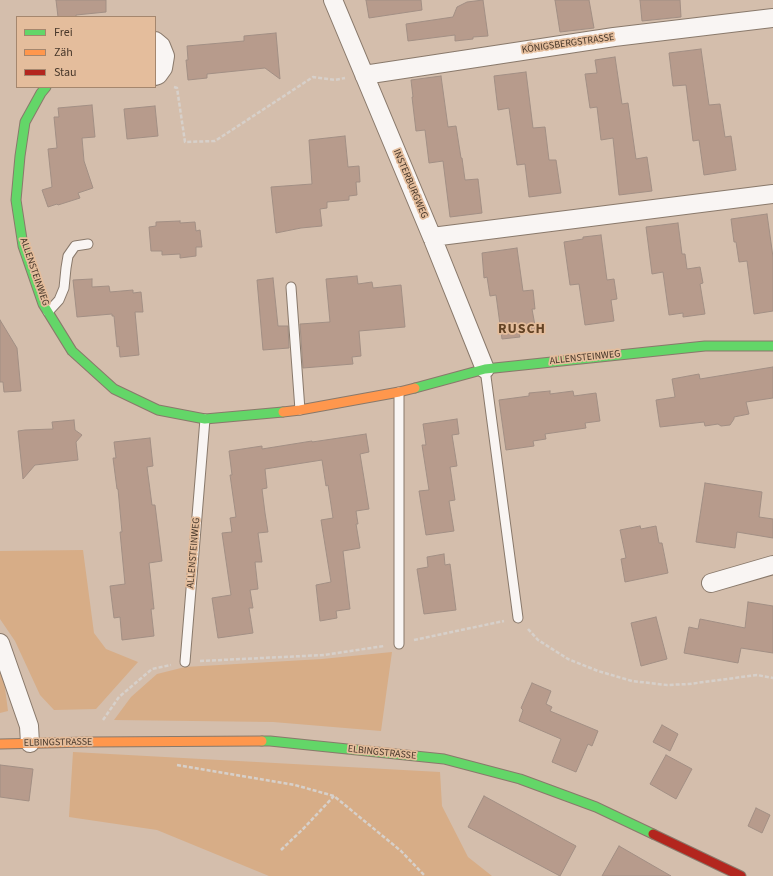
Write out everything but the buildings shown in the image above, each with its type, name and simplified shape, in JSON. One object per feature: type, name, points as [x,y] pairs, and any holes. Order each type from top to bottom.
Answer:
[{"type":"street","name":"INSTERBURGWEG","points":[[333,0],[432,237],[485,369]]},
{"type":"street","name":"KÖNIGSBERGSTRASSE","points":[[364,75],[606,38],[773,18]]},
{"type":"street","points":[[156,42],[160,46],[165,56],[163,68],[156,75]]},
{"type":"street","name":"ALLENSTEINWEG","points":[[45,88],[26,122],[20,156],[16,200],[23,246],[43,304],[72,351],[114,389],[158,410],[205,419],[300,410],[400,392],[485,369],[705,346],[773,346]]},
{"type":"street","points":[[432,237],[773,194]]},
{"type":"street","points":[[711,583],[773,565]]},
{"type":"street","points":[[0,643],[29,726],[30,743]]},
{"type":"street","name":"ELBINGSTRASSE","points":[[0,744],[270,741],[444,759],[520,779],[596,807],[741,876]]},
{"type":"lane","points":[[48,312],[59,300],[64,288],[68,256],[75,246],[88,244]]},
{"type":"lane","points":[[291,287],[300,410]]},
{"type":"lane","points":[[485,369],[518,618]]},
{"type":"lane","points":[[399,644],[400,392]]},
{"type":"lane","name":"ALLENSTEINWEG","points":[[185,662],[205,419]]},
{"type":"path","points":[[156,75],[177,88],[185,142],[216,141],[313,77],[335,80],[364,75]]},
{"type":"path","points":[[89,742],[119,696],[152,669],[185,662],[324,655],[399,644],[518,618],[538,640],[568,659],[598,671],[632,681],[667,685],[689,684],[757,675],[773,678]]},
{"type":"path","points":[[175,764],[295,785],[334,796],[402,851],[425,876]]},
{"type":"path","points":[[281,850],[334,796]]},
{"type":"shaded area","points":[[83,550],[94,633],[106,649],[138,662],[96,709],[54,710],[40,695],[15,641],[0,619],[0,551]]},
{"type":"shaded area","points":[[0,650],[8,711],[0,713]]},
{"type":"shaded area","points":[[392,652],[381,731],[273,722],[114,720],[131,697],[157,674],[185,667],[322,659]]},
{"type":"shaded area","points":[[73,752],[440,772],[442,806],[468,857],[492,876],[269,876],[157,830],[69,817]]},
{"type":"traffic: fast","points":[[45,88],[25,122],[16,200],[23,246],[43,304],[72,351],[114,389],[158,410],[205,419],[283,412]]},
{"type":"traffic: fast","points":[[415,388],[485,369],[705,346],[773,346]]},
{"type":"traffic: fast","points":[[262,741],[444,759],[520,779],[596,807],[653,834]]},
{"type":"traffic: slow","points":[[283,412],[415,388]]},
{"type":"traffic: slow","points":[[0,744],[262,741]]},
{"type":"traffic: jam","points":[[653,834],[741,876]]},
{"type":"district","name":"RUSCH","points":[[522,330]]}]
